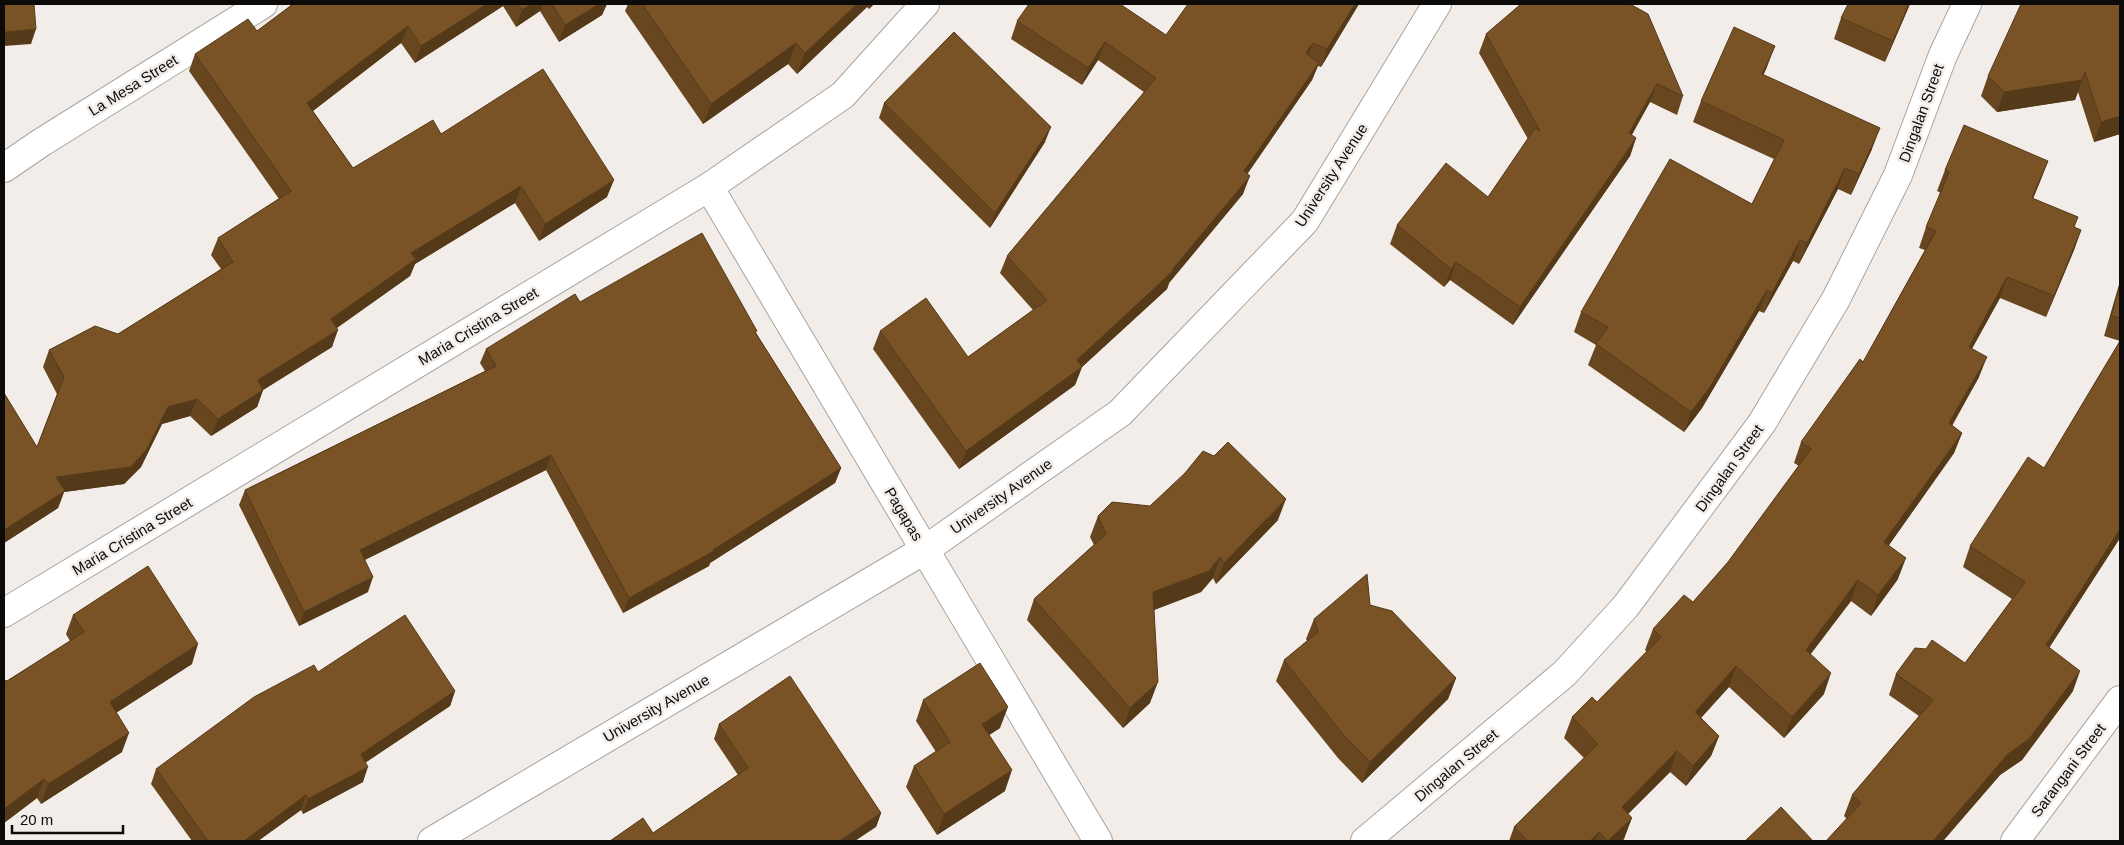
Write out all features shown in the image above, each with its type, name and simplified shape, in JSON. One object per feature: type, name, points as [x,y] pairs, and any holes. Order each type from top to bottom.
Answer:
[{"type":"street","name":"La Mesa Street","points":[[4,168],[42,142],[263,4]]},
{"type":"street","name":"Maria Cristina Street","points":[[4,613],[709,187],[843,95],[924,4]]},
{"type":"street","name":"University Avenue","points":[[432,841],[926,549],[1120,413],[1305,221],[1437,4]]},
{"type":"street","name":"Dingalan Street","points":[[1365,841],[1565,673],[1626,606],[1762,423],[1836,299],[1898,175],[1943,55],[1967,4]]},
{"type":"street","name":"Pagapas","points":[[709,187],[1098,841]]},
{"type":"street","name":"Sarangani Street","points":[[2015,841],[2120,700]]},
{"type":"building","points":[[4,4],[34,4],[36,29],[4,32]]},
{"type":"building","points":[[293,4],[487,4],[421,46],[408,26],[307,103],[353,168],[433,120],[441,134],[543,69],[614,180],[545,224],[521,186],[411,253],[416,259],[331,319],[338,330],[258,380],[263,390],[218,419],[197,399],[168,407],[147,449],[131,467],[56,477],[65,491],[4,530],[4,393],[37,447],[64,377],[49,350],[95,326],[118,334],[233,262],[218,238],[291,191],[195,54],[248,19],[257,31]]},
{"type":"building","points":[[518,4],[532,4],[522,10]]},
{"type":"building","points":[[552,4],[599,4],[565,25]]},
{"type":"building","points":[[642,4],[857,4],[805,53],[796,43],[711,104]]},
{"type":"building","points":[[1029,4],[1120,4],[1166,35],[1188,4],[1355,4],[1327,49],[1313,43],[1306,53],[1319,63],[1244,171],[1250,176],[1173,271],[1077,360],[1082,367],[966,451],[880,331],[926,298],[968,357],[1047,300],[1007,256],[1156,78],[1105,42],[1088,68],[1017,21]]},
{"type":"building","points":[[1521,4],[1630,4],[1648,14],[1683,96],[1657,84],[1629,133],[1636,138],[1520,307],[1456,262],[1451,269],[1397,225],[1446,163],[1488,197],[1535,128],[1540,131],[1486,34]]},
{"type":"building","points":[[1848,4],[1909,4],[1893,41],[1841,18]]},
{"type":"building","points":[[2021,4],[2120,4],[2120,116],[2101,122],[2085,72],[2082,80],[2004,92],[1988,76]]},
{"type":"building","points":[[1734,27],[1775,46],[1762,74],[1880,128],[1859,174],[1845,168],[1807,243],[1800,240],[1772,293],[1767,290],[1710,387],[1691,412],[1596,344],[1608,327],[1581,312],[1670,159],[1752,204],[1784,140],[1701,101]]},
{"type":"building","points":[[954,32],[1051,127],[995,213],[884,103]]},
{"type":"building","points":[[1964,125],[2048,161],[2032,198],[2078,217],[2074,227],[2081,230],[2054,296],[2007,277],[1969,347],[1987,357],[1949,423],[1962,433],[1884,542],[1906,558],[1878,595],[1858,580],[1806,650],[1831,673],[1792,717],[1736,666],[1695,712],[1719,736],[1693,766],[1677,751],[1622,807],[1632,818],[1608,841],[1599,832],[1590,841],[1528,841],[1514,827],[1598,744],[1572,717],[1592,697],[1597,702],[1661,637],[1653,629],[1684,595],[1693,602],[1728,562],[1811,449],[1801,442],[1860,359],[1863,362],[1936,231],[1926,227],[1949,172],[1945,170]]},
{"type":"building","points":[[702,233],[757,331],[755,332],[841,468],[714,551],[629,598],[551,455],[360,550],[373,577],[304,612],[245,490],[496,366],[486,349],[575,294],[580,302]]},
{"type":"building","points":[[2120,285],[2120,318],[2111,316]]},
{"type":"building","points":[[2120,341],[2120,529],[2046,645],[2080,671],[2029,739],[2008,754],[1933,841],[1826,841],[1861,803],[1852,795],[1933,700],[1896,674],[1915,648],[1926,649],[1932,640],[1965,663],[2025,582],[1970,546],[2028,457],[2044,468]]},
{"type":"building","points":[[1228,442],[1286,499],[1224,563],[1220,557],[1209,571],[1153,592],[1158,682],[1130,708],[1034,599],[1106,534],[1098,516],[1112,502],[1150,506],[1185,473],[1203,451],[1214,456]]},
{"type":"building","points":[[148,566],[198,644],[110,702],[129,733],[48,784],[44,779],[4,809],[4,680],[7,681],[84,632],[73,615]]},
{"type":"building","points":[[1367,574],[1370,605],[1392,611],[1456,678],[1370,762],[1345,737],[1284,660],[1318,632],[1314,619]]},
{"type":"building","points":[[405,615],[455,691],[361,754],[368,767],[308,799],[306,795],[244,841],[208,841],[156,769],[254,697],[314,665],[318,672]]},
{"type":"building","points":[[980,663],[1008,707],[982,724],[1012,770],[944,814],[914,766],[950,742],[923,700]]},
{"type":"building","points":[[790,676],[881,813],[839,841],[610,841],[643,818],[653,833],[748,768],[719,724]]},
{"type":"building","points":[[1781,807],[1813,841],[1745,841]]}]
